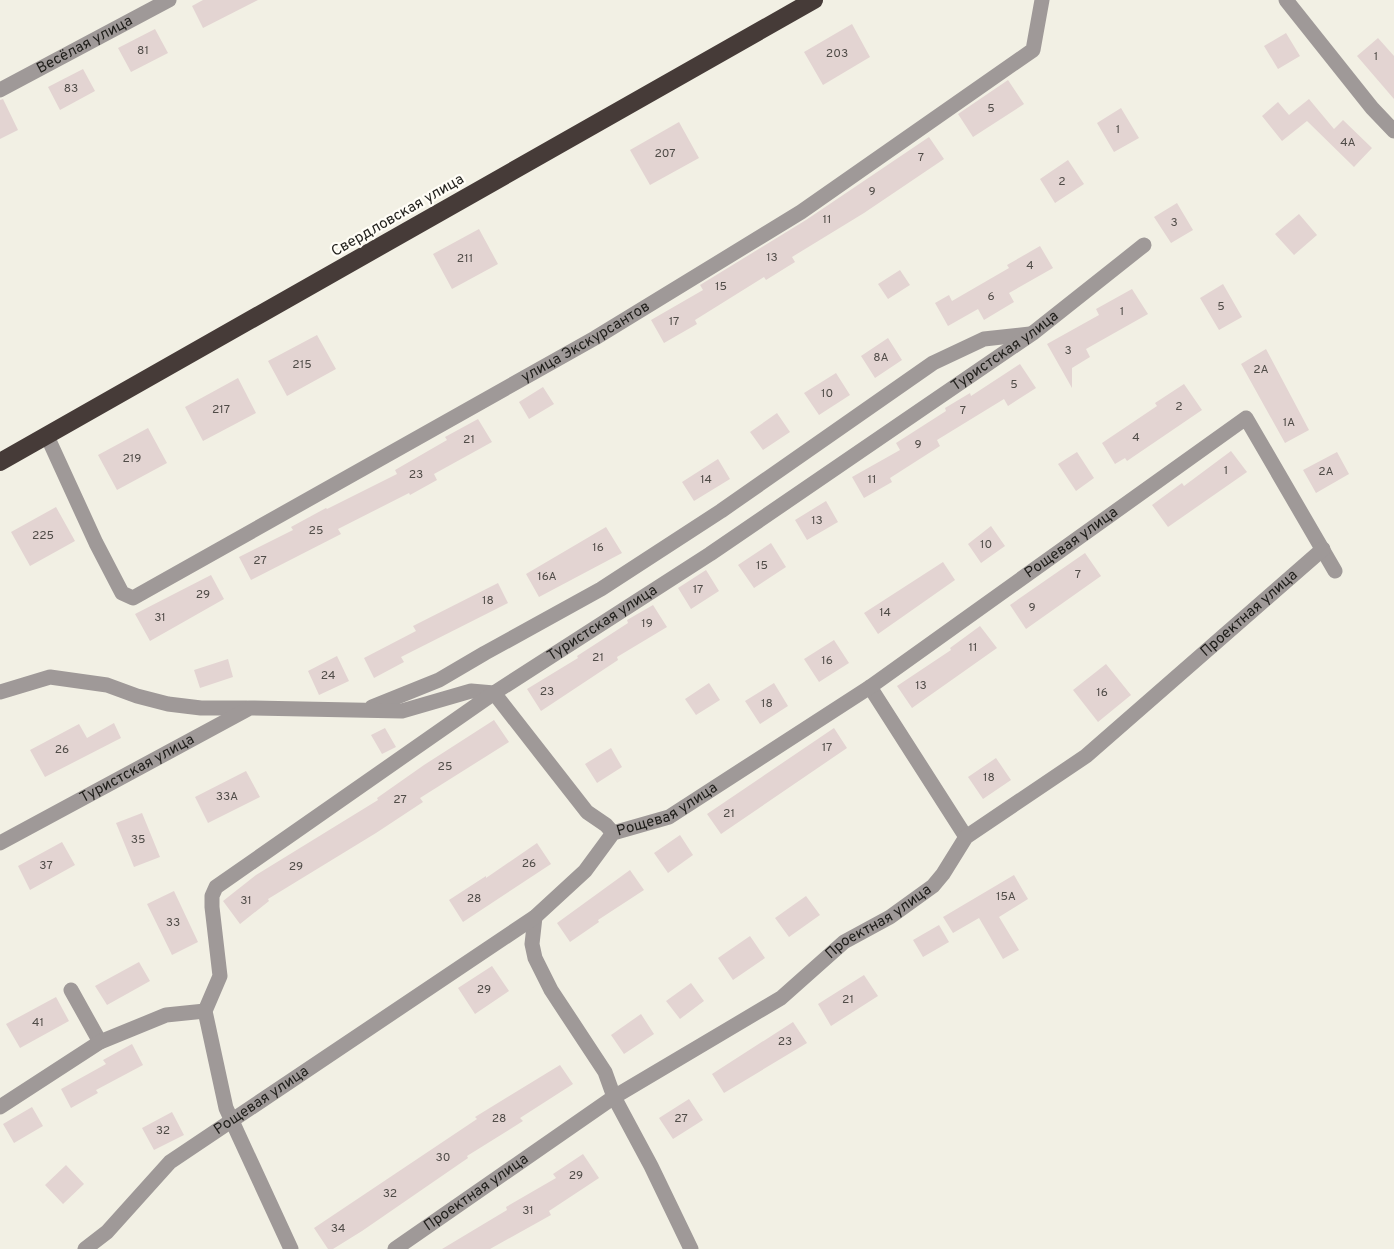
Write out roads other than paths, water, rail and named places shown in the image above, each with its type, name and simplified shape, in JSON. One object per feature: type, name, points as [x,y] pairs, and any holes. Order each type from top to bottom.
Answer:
[{"type":"highway","name":"Свердловская улица","points":[[0,462],[814,0]]},
{"type":"street","name":"Весёлая улица","points":[[0,90],[169,0]]},
{"type":"street","name":"улица Экскурсантов","points":[[47,436],[96,543],[122,593],[133,598],[594,338],[801,212],[1033,50],[1042,0]]},
{"type":"street","points":[[1286,0],[1372,108],[1394,131]]},
{"type":"street","name":"Туристская улица","points":[[0,843],[250,708],[402,711],[471,690],[494,693],[710,554],[1033,333],[1144,245]]},
{"type":"street","points":[[364,710],[439,680],[485,652],[601,589],[721,512],[933,363],[984,339],[1033,333]]},
{"type":"street","name":"Рощевая улица","points":[[85,1249],[108,1232],[170,1162],[534,917],[585,871],[613,833],[669,817],[870,687],[1246,418],[1323,549]]},
{"type":"street","points":[[1323,549],[1335,571]]},
{"type":"street","name":"Проектная улица","points":[[395,1249],[614,1097],[781,998],[844,942],[890,918],[933,886],[966,837],[1086,756],[1323,549]]},
{"type":"street","points":[[0,692],[51,677],[107,685],[168,704],[201,708],[250,708]]},
{"type":"street","points":[[870,687],[966,837]]},
{"type":"street","points":[[291,1249],[226,1108],[205,1011],[220,976],[212,907],[212,896],[216,887],[494,693],[587,812],[606,825],[613,833]]},
{"type":"street","points":[[534,917],[532,944],[535,958],[551,990],[605,1072],[614,1097],[651,1166],[691,1249]]},
{"type":"street","points":[[71,990],[100,1042]]},
{"type":"street","points":[[0,1107],[100,1042],[166,1015],[205,1011]]}]
